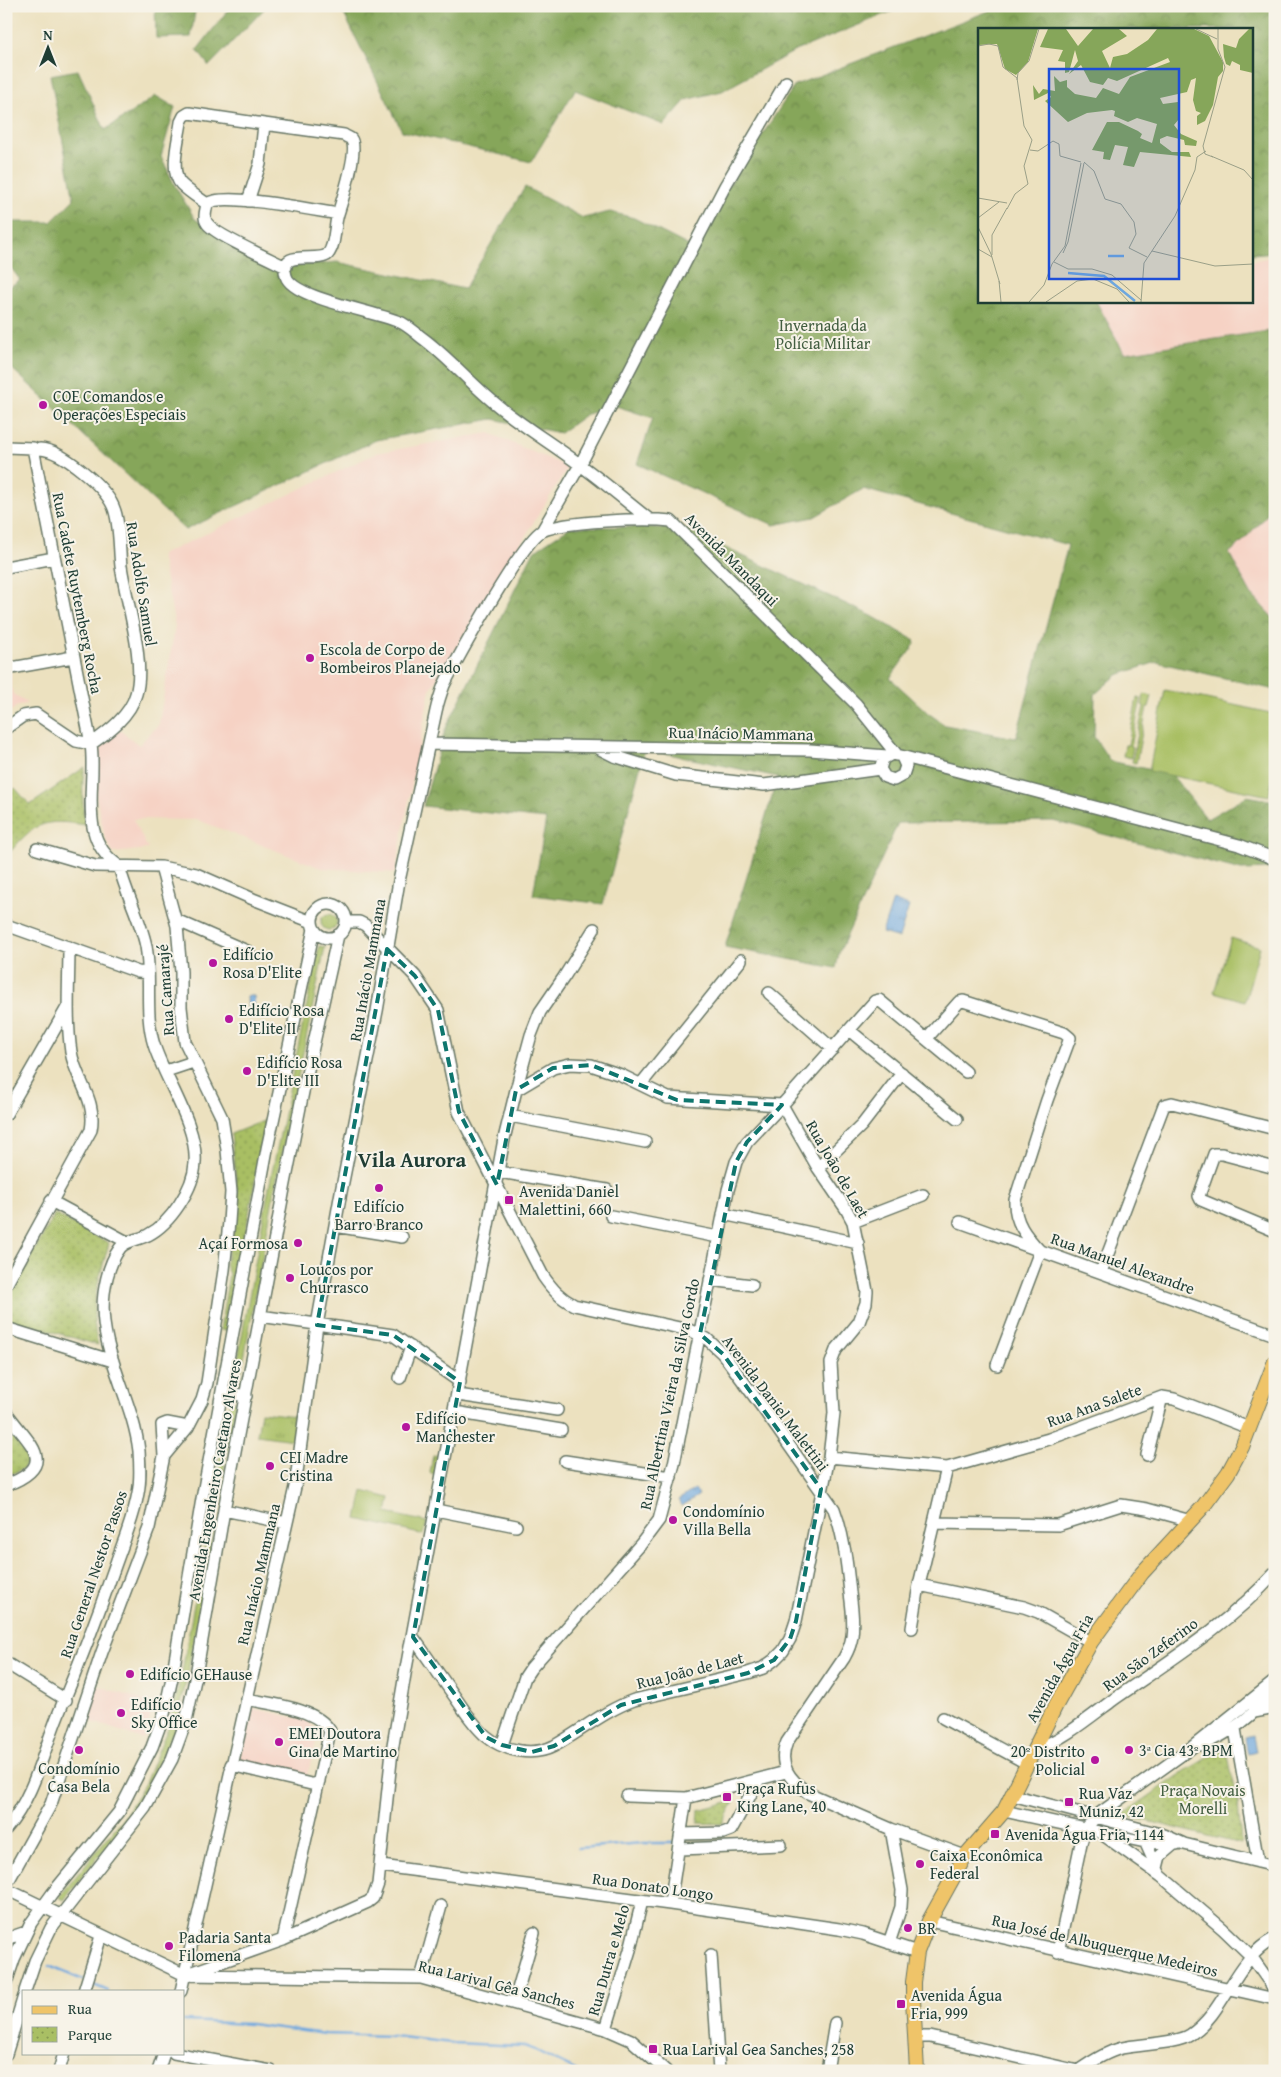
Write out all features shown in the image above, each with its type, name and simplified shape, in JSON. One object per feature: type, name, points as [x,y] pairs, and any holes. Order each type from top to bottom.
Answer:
[{"type":"main road","name":"Avenida Água Fria","points":[[917,2071],[912,1999],[917,1952],[929,1922],[965,1856],[1004,1811],[1056,1705],[1091,1642],[1142,1573],[1216,1492],[1228,1474],[1249,1428],[1275,1361]]},
{"type":"street","points":[[429,744],[436,710],[444,686],[475,628],[528,543],[542,531],[580,465],[725,186],[786,82]]},
{"type":"street","points":[[207,204],[180,183],[175,174],[181,122],[184,116],[189,113],[344,136],[350,139],[352,143],[352,166],[328,254],[322,258],[296,258],[289,261],[285,275],[289,283],[315,297],[402,323],[440,351],[501,409],[580,465],[650,520]]},
{"type":"street","points":[[248,201],[260,164],[264,124]]},
{"type":"street","points":[[207,204],[217,200],[248,201],[323,210],[338,214]]},
{"type":"street","points":[[207,204],[204,219],[209,226],[252,251],[286,267]]},
{"type":"street","name":"Rua Adolfo Samuel","points":[[6,447],[54,452],[101,488],[114,508],[121,566],[139,673],[138,686],[136,697],[118,723],[91,744]]},
{"type":"street","name":"Rua Cadete Ruytemberg Rocha","points":[[36,449],[54,558],[91,744],[93,761],[90,796],[93,824],[102,848],[110,860],[119,866]]},
{"type":"street","name":"Avenida Mandaqui","points":[[542,531],[584,524],[650,520],[671,521],[856,704],[895,756]]},
{"type":"street","points":[[6,567],[54,558]]},
{"type":"street","points":[[6,669],[73,657]]},
{"type":"street","points":[[6,728],[23,716],[36,714],[76,741],[91,744]]},
{"type":"street","name":"Rua Inácio Mammana","points":[[181,1990],[299,1459],[317,1325],[335,1226],[377,1011],[399,881],[429,744],[810,750],[895,756],[1239,845],[1275,860]]},
{"type":"street","name":"Rua Inácio Mammana","points":[[594,746],[614,756],[676,775],[764,785],[880,769]]},
{"type":"street","points":[[895,756],[906,766],[906,771],[894,780],[885,777],[880,769],[880,764],[895,756]]},
{"type":"street","points":[[37,849],[95,866],[161,867],[196,874],[313,925],[324,937],[338,936],[346,922],[340,909],[326,905],[314,913],[313,925]]},
{"type":"street","points":[[51,1201],[127,1242],[151,1234],[165,1222],[179,1204],[193,1178],[196,1162],[195,1146],[166,1071],[154,1047],[149,1026],[146,946],[140,924],[124,887],[119,866]]},
{"type":"street","name":"Rua Camarajé","points":[[161,867],[176,920],[185,1042],[193,1062],[204,1079],[222,1118],[227,1150],[230,1192],[224,1270],[207,1384],[202,1400],[188,1428],[164,1456]]},
{"type":"street","points":[[176,920],[248,952]]},
{"type":"street","name":"Avenida Daniel Malettini","points":[[346,922],[359,922],[363,924],[415,976],[438,1010],[459,1112],[543,1276],[562,1299],[574,1305],[672,1325],[700,1334],[723,1354],[822,1489],[834,1509],[841,1528],[846,1555],[853,1620],[850,1647],[787,1742],[782,1756],[786,1772]]},
{"type":"street","name":"Avenida Engenheiro Caetano Alvares","points":[[6,1983],[26,1932],[42,1907],[119,1812],[152,1747],[164,1714],[267,1149],[313,925]]},
{"type":"street","points":[[8,930],[69,947],[138,972],[148,973]]},
{"type":"street","points":[[188,1428],[168,1423],[162,1425],[164,1456],[149,1528],[102,1652],[51,1804],[6,1887],[60,1916],[186,1975],[283,1940],[368,1902],[376,1893],[381,1866],[392,1751],[510,1116],[531,1035],[540,1012],[594,930]]},
{"type":"street","name":"Avenida Engenheiro Caetano Alvares","points":[[26,1990],[44,1940],[60,1916],[140,1815],[156,1789],[176,1749],[186,1721],[303,1092],[338,936]]},
{"type":"street","points":[[6,1285],[91,1130],[94,1116],[72,1053],[68,1006],[69,947]]},
{"type":"street","points":[[641,1084],[742,960]]},
{"type":"street","points":[[768,993],[833,1049]]},
{"type":"street","name":"Rua Albertina Vieira da Silva Gordo","points":[[502,1745],[525,1677],[654,1528],[663,1511],[700,1334],[722,1214],[740,1151],[873,1002],[879,1000],[926,1039]]},
{"type":"street","points":[[966,1072],[926,1039],[959,1002],[968,1001],[1069,1036],[1070,1043],[1047,1100],[1015,1200],[1016,1217],[1020,1227],[1040,1251],[998,1365]]},
{"type":"street","points":[[6,1114],[68,1006]]},
{"type":"street","points":[[850,1030],[957,1120]]},
{"type":"street","points":[[166,1071],[193,1062]]},
{"type":"street","points":[[516,1090],[553,1068],[570,1064],[591,1065],[621,1075],[660,1095],[678,1100],[782,1105]]},
{"type":"street","points":[[818,1168],[862,1125],[902,1073]]},
{"type":"street","points":[[1101,1272],[1164,1105],[1172,1103],[1275,1129]]},
{"type":"street","name":"Rua João de Laet","points":[[413,1637],[474,1724],[486,1737],[519,1751],[532,1752],[545,1750],[621,1705],[748,1673],[774,1660],[783,1651],[790,1639],[796,1621],[828,1457],[834,1413],[832,1356],[859,1322],[866,1303],[867,1291],[853,1222],[818,1168],[782,1105]]},
{"type":"street","points":[[510,1116],[646,1142]]},
{"type":"street","points":[[1275,1168],[1222,1154],[1214,1154],[1199,1192],[1202,1200],[1275,1231]]},
{"type":"street","points":[[499,1172],[608,1190]]},
{"type":"street","points":[[853,1222],[923,1195]]},
{"type":"street","points":[[722,1214],[858,1242]]},
{"type":"street","points":[[610,1216],[718,1237]]},
{"type":"street","name":"Rua Manuel Alexandre","points":[[960,1222],[1275,1335]]},
{"type":"street","points":[[335,1226],[402,1237]]},
{"type":"street","name":"Rua General Nestor Passos","points":[[6,1829],[28,1797],[59,1713],[66,1700],[99,1612],[138,1492],[139,1450],[131,1411],[106,1335],[104,1294],[112,1264],[120,1248],[127,1242]]},
{"type":"street","points":[[710,1280],[751,1287]]},
{"type":"street","points":[[260,1316],[392,1335],[460,1382]]},
{"type":"street","points":[[6,1328],[113,1361]]},
{"type":"street","points":[[400,1378],[411,1347]]},
{"type":"street","points":[[223,1392],[246,1396]]},
{"type":"street","points":[[458,1395],[557,1410]]},
{"type":"street","points":[[1147,1455],[1162,1397]]},
{"type":"street","name":"Rua Ana Salete","points":[[947,1468],[1049,1439],[1162,1397],[1174,1399],[1249,1428]]},
{"type":"street","points":[[455,1412],[561,1430]]},
{"type":"street","points":[[6,1485],[18,1481],[32,1472],[36,1464],[33,1445],[8,1416]]},
{"type":"street","points":[[828,1457],[947,1468],[919,1585],[912,1628]]},
{"type":"street","points":[[565,1461],[671,1477]]},
{"type":"street","points":[[934,1523],[1058,1524],[1121,1505],[1147,1509],[1190,1521]]},
{"type":"street","points":[[224,1510],[286,1523]]},
{"type":"street","points":[[436,1510],[516,1526]]},
{"type":"street","name":"Rua São Zeferino","points":[[1036,1748],[1043,1747],[1081,1724],[1194,1643],[1244,1604],[1275,1573]]},
{"type":"street","points":[[919,1585],[1024,1607],[1038,1612],[1091,1642]]},
{"type":"street","points":[[6,1663],[66,1700]]},
{"type":"street","points":[[1058,1952],[1081,1843],[1086,1830],[1096,1816],[1191,1748],[1275,1681]]},
{"type":"street","points":[[1191,1748],[1235,1729],[1256,1711],[1275,1686]]},
{"type":"street","points":[[246,1698],[308,1713],[329,1728],[330,1731],[283,1940]]},
{"type":"street","points":[[1232,1714],[1275,1708]]},
{"type":"street","points":[[59,1713],[79,1722]]},
{"type":"street","points":[[943,1718],[1028,1764]]},
{"type":"street","points":[[1235,1729],[1258,1862]]},
{"type":"street","points":[[231,1765],[311,1784],[317,1784],[319,1781]]},
{"type":"street","points":[[627,1796],[686,1798],[758,1781],[786,1772],[798,1786],[808,1793],[891,1829],[965,1856]]},
{"type":"street","points":[[681,1842],[731,1830],[758,1781]]},
{"type":"street","points":[[1012,1795],[1096,1816],[1172,1838],[1179,1844]]},
{"type":"street","points":[[670,1904],[681,1842],[686,1798]]},
{"type":"street","points":[[1004,1811],[1145,1842],[1179,1844],[1275,1866]]},
{"type":"street","points":[[888,1943],[902,1901],[902,1890],[891,1829]]},
{"type":"street","points":[[1140,1829],[1159,1872]]},
{"type":"street","points":[[1099,1832],[1159,1872],[1216,1923],[1250,1956],[1275,1990]]},
{"type":"street","points":[[681,1842],[781,1844]]},
{"type":"street","points":[[1159,1872],[1160,1856],[1179,1844]]},
{"type":"street","points":[[6,1870],[20,1861]]},
{"type":"street","name":"Rua Donato Longo","points":[[381,1866],[670,1904],[840,1929],[860,1933],[917,1952]]},
{"type":"street","name":"Rua Dutra e Melo","points":[[606,2029],[630,1950],[642,1901]]},
{"type":"street","points":[[421,1978],[441,1906]]},
{"type":"street","name":"Rua José de Albuquerque Medeiros","points":[[929,1922],[1275,1999]]},
{"type":"street","points":[[6,1939],[26,1932]]},
{"type":"street","points":[[514,2004],[534,1933]]},
{"type":"street","points":[[84,1990],[101,1936]]},
{"type":"street","points":[[915,2037],[930,2037],[1078,2071],[1100,2057],[1117,2050],[1187,2037],[1210,2017],[1250,1956],[1275,1938]]},
{"type":"street","points":[[711,1955],[719,2071]]},
{"type":"street","name":"Rua Larival Gêa Sanches","points":[[186,1975],[421,1978],[606,2029],[631,2040],[666,2071]]},
{"type":"street","points":[[6,2054],[12,2017],[22,2000]]},
{"type":"street","points":[[827,2071],[836,2023]]},
{"type":"street","points":[[59,2071],[64,2054]]},
{"type":"street","points":[[158,2071],[164,2054]]},
{"type":"street","points":[[179,2054],[271,2071]]},
{"type":"highlighted area","points":[[387,949],[415,976],[438,1010],[459,1112],[497,1185],[516,1090],[553,1068],[591,1065],[677,1100],[782,1105],[747,1142],[736,1162],[700,1334],[723,1354],[821,1489],[796,1621],[790,1639],[774,1660],[748,1673],[621,1705],[554,1746],[532,1752],[502,1745],[486,1737],[413,1637],[460,1382],[393,1335],[317,1325]]},
{"type":"shaded area","points":[[1275,256],[1275,628],[1207,529],[1101,387],[1063,302],[1254,302],[1254,261]]},
{"type":"shaded area","name":"Escola de Corpo de Bombeiros Planejado","points":[[489,433],[568,467],[430,690],[395,873],[321,868],[198,820],[133,819],[148,849],[113,853],[105,838],[96,796],[99,743],[120,730],[139,745],[159,724],[175,626],[161,555],[377,453]]},
{"type":"shaded area","points":[[6,672],[11,674],[13,694],[27,703],[16,707],[6,715]]},
{"type":"shaded area","points":[[98,1686],[155,1704],[143,1739],[87,1720]]},
{"type":"shaded area","name":"EMEI Doutora Gina de Martino","points":[[251,1708],[306,1720],[317,1730],[318,1734],[307,1776],[239,1760]]},
{"type":"green space","points":[[155,6],[196,6],[191,37],[156,38]]},
{"type":"green space","points":[[231,6],[267,6],[209,66],[197,50]]},
{"type":"green space","points":[[340,6],[905,6],[795,51],[722,91],[686,100],[664,125],[575,90],[531,162],[402,131]]},
{"type":"green space","name":"Invernada da Polícia Militar","points":[[1002,6],[1275,6],[1275,252],[1254,254],[1254,28],[978,28],[978,302],[1097,302],[1124,353],[1268,331],[1275,407],[1275,506],[1241,543],[1229,553],[1251,594],[1275,620],[1275,690],[1157,662],[1117,675],[1095,694],[1094,737],[1110,761],[1171,774],[1207,819],[1247,796],[1275,801],[1275,869],[1241,870],[1053,821],[898,823],[839,953],[836,968],[725,947],[778,777],[645,749],[603,904],[533,895],[546,819],[423,806],[445,730],[534,551],[570,527],[645,527],[687,530],[872,616],[914,640],[915,644],[890,678],[928,713],[945,725],[1016,738],[1068,545],[863,489],[814,517],[774,525],[637,464],[653,418],[613,405],[585,415],[560,433],[493,419],[376,440],[185,530],[6,363],[6,289],[20,280],[6,261],[6,222],[51,222],[74,199],[50,75],[78,70],[105,130],[156,96],[175,107],[161,156],[175,186],[195,219],[249,252],[282,267],[337,262],[464,289],[525,187],[583,218],[610,212],[634,218],[689,246],[795,85]]},
{"type":"green space","points":[[1165,690],[1275,714],[1275,766],[1269,796],[1149,771]]},
{"type":"green space","points":[[1144,694],[1152,696],[1149,707],[1147,707],[1136,763],[1132,762],[1144,706],[1142,705]]},
{"type":"green space","points":[[1137,698],[1141,699],[1131,746],[1133,747],[1131,758],[1123,756],[1125,745],[1128,745]]},
{"type":"green space","points":[[85,767],[83,803],[85,825],[58,822],[40,826],[24,837],[6,857],[6,794],[15,788],[30,805]]},
{"type":"green space","points":[[329,914],[335,916],[337,922],[335,928],[329,930],[323,928],[321,922],[323,916]]},
{"type":"green space","points":[[1231,938],[1260,947],[1245,1001],[1214,992]]},
{"type":"green space","points":[[319,946],[325,947],[274,1193],[239,1386],[233,1385],[268,1192]]},
{"type":"green space","points":[[266,1120],[228,1330],[220,1330],[229,1274],[225,1265],[236,1222],[238,1199],[231,1134]]},
{"type":"green space","points":[[55,1214],[109,1243],[98,1282],[94,1305],[98,1345],[6,1318],[6,1301]]},
{"type":"green space","points":[[230,1401],[236,1402],[188,1673],[176,1726],[149,1786],[129,1818],[64,1900],[59,1897],[125,1816],[145,1783],[169,1725],[182,1672]]},
{"type":"green space","points":[[261,1412],[296,1416],[293,1440],[257,1435]]},
{"type":"green space","points":[[6,1427],[25,1449],[28,1458],[24,1468],[6,1477]]},
{"type":"green space","points":[[433,1455],[439,1456],[435,1474],[430,1473]]},
{"type":"green space","points":[[363,1491],[390,1498],[387,1513],[427,1522],[424,1535],[357,1519]]},
{"type":"green space","name":"Praça Novais Morelli","points":[[1226,1747],[1238,1802],[1241,1844],[1122,1815],[1185,1771]]},
{"type":"green space","points":[[735,1800],[722,1824],[698,1823],[699,1810]]},
{"type":"water","points":[[893,900],[909,906],[899,938],[882,933]]},
{"type":"water","points":[[247,996],[254,996],[255,1013],[248,1013]]},
{"type":"water","points":[[695,1489],[699,1495],[682,1506],[678,1500]]},
{"type":"water","points":[[1253,1736],[1256,1752],[1248,1754],[1245,1738]]},
{"type":"waterway","points":[[578,1848],[643,1843],[676,1843]]},
{"type":"waterway","points":[[49,1966],[83,1980]]},
{"type":"waterway","points":[[94,1985],[106,1990]]},
{"type":"waterway","points":[[185,2021],[250,2024],[325,2034],[393,2036],[452,2043],[524,2046],[577,2071]]},
{"type":"place","name":"COE Comandos e Operações Especiais","points":[[43,405]]},
{"type":"place","name":"Escola de Corpo de Bombeiros Planejado","points":[[310,658]]},
{"type":"place","name":"Edifício Rosa D'Elite","points":[[213,963]]},
{"type":"place","name":"Edifício Rosa D'Elite II","points":[[229,1019]]},
{"type":"place","name":"Edifício Rosa D'Elite III","points":[[247,1071]]},
{"type":"place","name":"Edifício Barro Branco","points":[[379,1188]]},
{"type":"place","name":"Avenida Daniel Malettini, 660","points":[[509,1200]]},
{"type":"place","name":"Açaí Formosa","points":[[298,1243]]},
{"type":"place","name":"Loucos por Churrasco","points":[[290,1278]]},
{"type":"place","name":"Edifício Manchester","points":[[406,1427]]},
{"type":"place","name":"CEI Madre Cristina","points":[[270,1466]]},
{"type":"place","name":"Condomínio Villa Bella","points":[[673,1520]]},
{"type":"place","name":"Edifício GEHause","points":[[130,1674]]},
{"type":"place","name":"Edifício Sky Office","points":[[121,1713]]},
{"type":"place","name":"EMEI Doutora Gina de Martino","points":[[279,1742]]},
{"type":"place","name":"Condomínio Casa Bela","points":[[79,1750]]},
{"type":"place","name":"3ª Cia 43º BPM","points":[[1129,1750]]},
{"type":"place","name":"20º Distrito Policial","points":[[1095,1760]]},
{"type":"place","name":"Praça Rufus King Lane, 40","points":[[727,1797]]},
{"type":"place","name":"Rua Vaz Muniz, 42","points":[[1069,1802]]},
{"type":"place","name":"Avenida Água Fria, 1144","points":[[995,1834]]},
{"type":"place","name":"Caixa Econômica Federal","points":[[920,1864]]},
{"type":"place","name":"BR","points":[[908,1928]]},
{"type":"place","name":"Padaria Santa Filomena","points":[[169,1946]]},
{"type":"place","name":"Avenida Água Fria, 999","points":[[901,2004]]},
{"type":"place","name":"Rua Larival Gea Sanches, 258","points":[[653,2049]]},
{"type":"district","name":"Vila Aurora","points":[[412,1159]]}]
